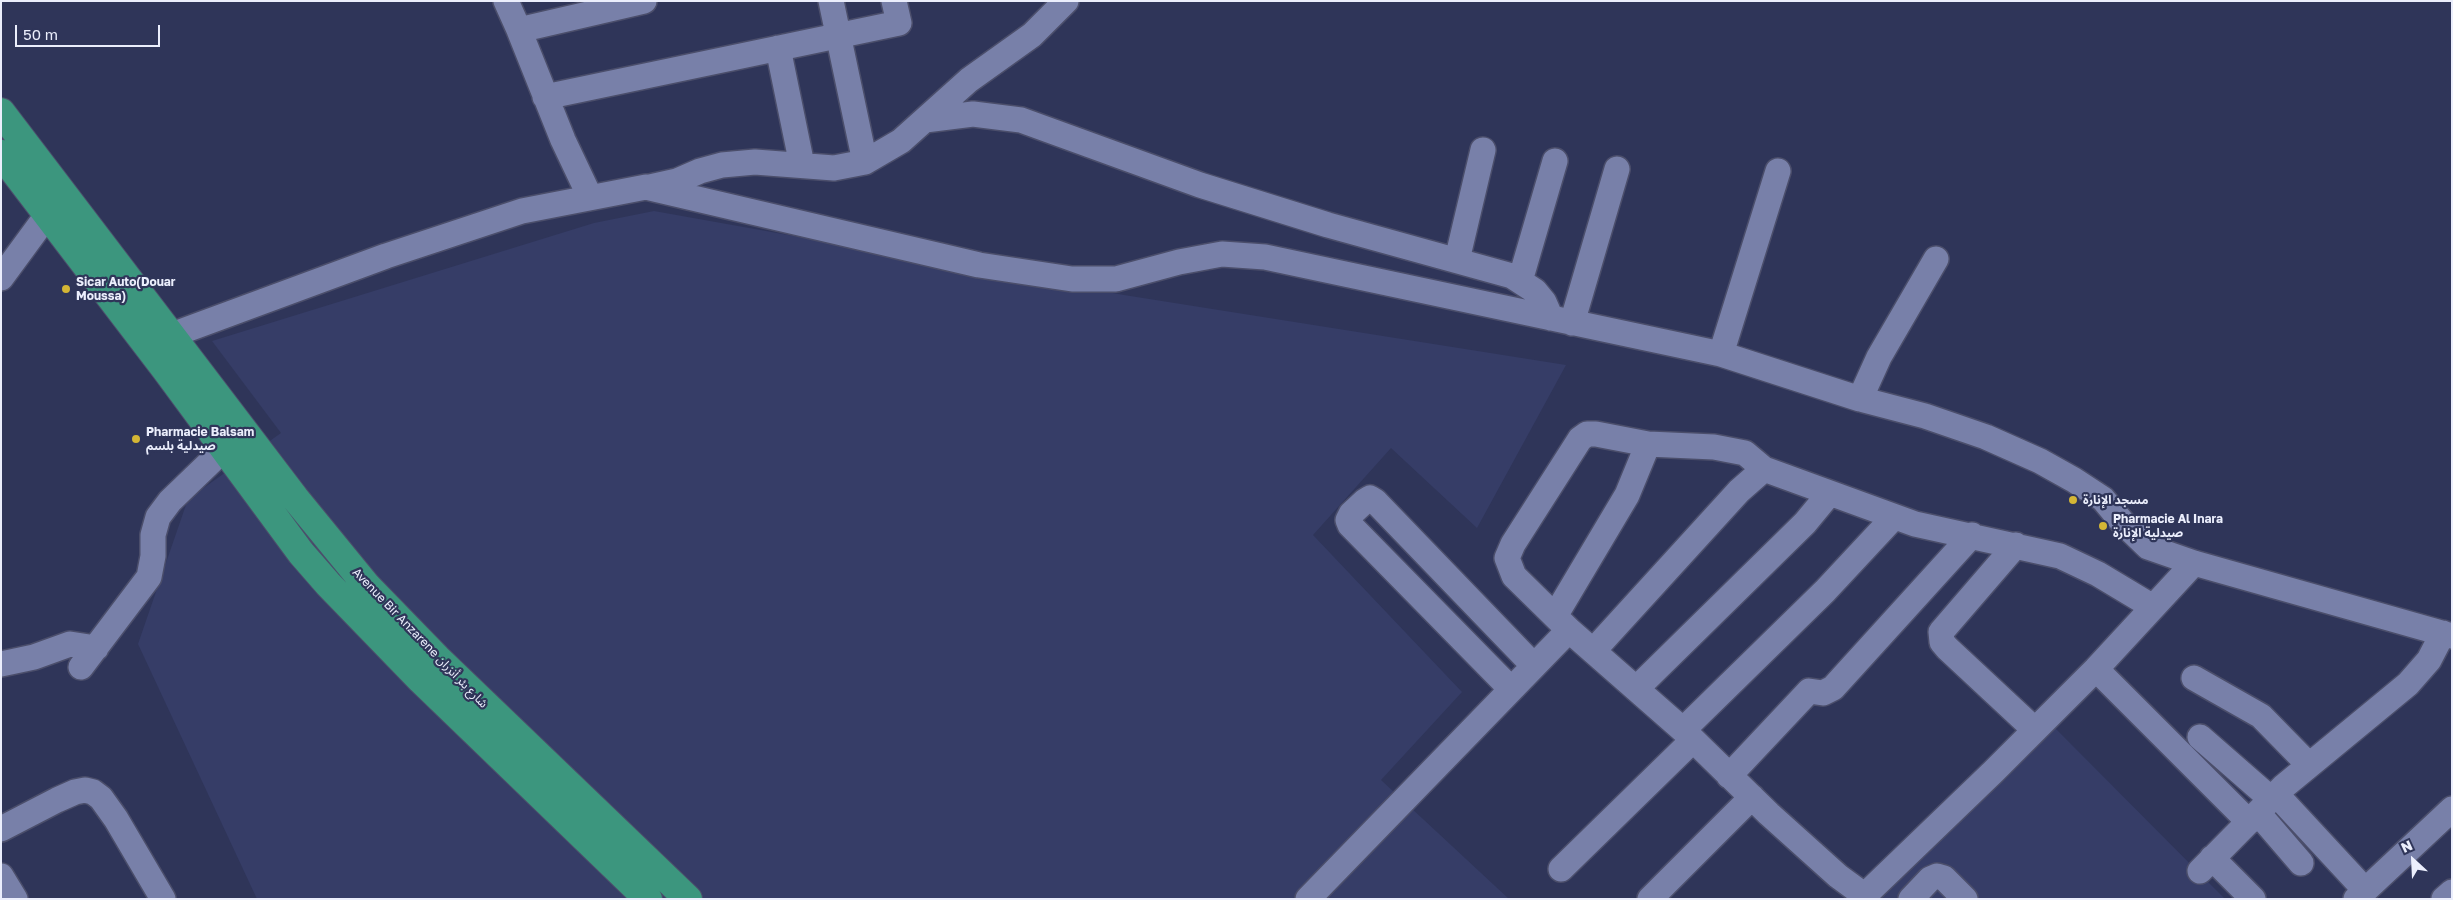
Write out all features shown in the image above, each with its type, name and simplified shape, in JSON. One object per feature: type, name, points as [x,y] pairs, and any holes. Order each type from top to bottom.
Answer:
[{"type":"main road","name":"Avenue Bir Anzarene شارع بئر أنزران","points":[[1,112],[295,498],[367,586],[437,658],[688,899]]},
{"type":"main road","points":[[1,154],[48,214],[301,553],[353,612],[648,899]]},
{"type":"street","points":[[506,1],[545,97],[590,197]]},
{"type":"street","points":[[519,30],[572,10],[644,1]]},
{"type":"street","points":[[830,1],[865,162]]},
{"type":"street","points":[[545,97],[899,24],[894,1]]},
{"type":"street","points":[[172,335],[386,256],[513,214],[677,181],[700,171],[722,166],[755,162],[834,168],[865,162],[901,141],[969,80],[1032,35],[1066,1]]},
{"type":"street","points":[[778,48],[802,165]]},
{"type":"street","points":[[925,120],[973,114],[1021,120],[1200,185],[1328,225],[1512,276],[1535,291],[1562,321]]},
{"type":"street","points":[[1456,260],[1483,150]]},
{"type":"street","points":[[1520,281],[1555,160]]},
{"type":"street","points":[[1562,321],[1617,169]]},
{"type":"street","points":[[1722,354],[1778,171]]},
{"type":"street","points":[[646,187],[979,265],[1072,278],[1116,279],[1179,262],[1222,254],[1265,257],[1722,354],[1860,399],[1934,419],[1986,437],[2040,461],[2103,499],[2122,523],[2148,547],[2194,563],[2447,634],[2429,660],[2412,679],[2309,765],[2206,865],[2253,899]]},
{"type":"street","points":[[1,278],[48,214]]},
{"type":"street","points":[[1860,399],[1879,357],[1936,259]]},
{"type":"street","points":[[2153,608],[2098,574],[2060,556],[1972,535],[1915,524],[1764,469],[1745,453],[1714,447],[1648,444],[1596,434],[1587,434],[1580,439],[1513,544],[1507,558],[1514,576],[1562,623],[1594,650],[1862,897],[2036,730],[2096,669],[2153,608],[2194,563]]},
{"type":"street","points":[[1308,899],[1534,666],[1562,623],[1627,495],[1648,444]]},
{"type":"street","points":[[82,667],[149,577],[154,556],[153,535],[158,517],[170,501],[224,449]]},
{"type":"street","points":[[1594,650],[1739,491],[1764,469]]},
{"type":"street","points":[[1636,689],[1805,523],[1829,494]]},
{"type":"street","points":[[1511,689],[1350,525],[1348,520],[1351,514],[1370,498],[1375,501],[1534,666]]},
{"type":"street","points":[[1561,869],[1894,517]]},
{"type":"street","points":[[1729,776],[1810,691],[1823,693],[1833,688],[1972,535]]},
{"type":"street","points":[[2016,545],[1941,632],[1942,642],[2036,730]]},
{"type":"street","points":[[1,664],[34,657],[70,644],[96,648]]},
{"type":"street","points":[[2096,669],[2264,807],[2360,894],[2444,816]]},
{"type":"street","points":[[2194,678],[2261,716],[2309,765]]},
{"type":"street","points":[[2200,737],[2264,807],[2302,863]]},
{"type":"street","points":[[1,829],[66,796],[85,790],[93,792],[101,798],[116,819],[164,899]]},
{"type":"street","points":[[1650,899],[1752,797]]},
{"type":"street","points":[[1,876],[15,899]]},
{"type":"street","points":[[1920,896],[1930,879],[1937,876],[1944,878],[1965,899]]},
{"type":"street","points":[[2444,899],[2452,892]]},
{"type":"shaded area","points":[[654,211],[1124,295],[1566,365],[1477,528],[1391,448],[1313,535],[1462,692],[1381,780],[1509,899],[257,899],[138,644],[188,499],[281,433],[212,341],[594,223]]},
{"type":"shaded area","points":[[2055,728],[2225,899],[1880,899]]},
{"type":"place","name":"Sicar Auto(Douar Moussa)","points":[[66,289]]},
{"type":"place","name":"Pharmacie Balsam صيدلية بلسم","points":[[136,439]]},
{"type":"place","name":"مسجد الإنارة","points":[[2073,500]]},
{"type":"place","name":"Pharmacie Al Inara صيدلية الإنارة","points":[[2103,526]]}]
